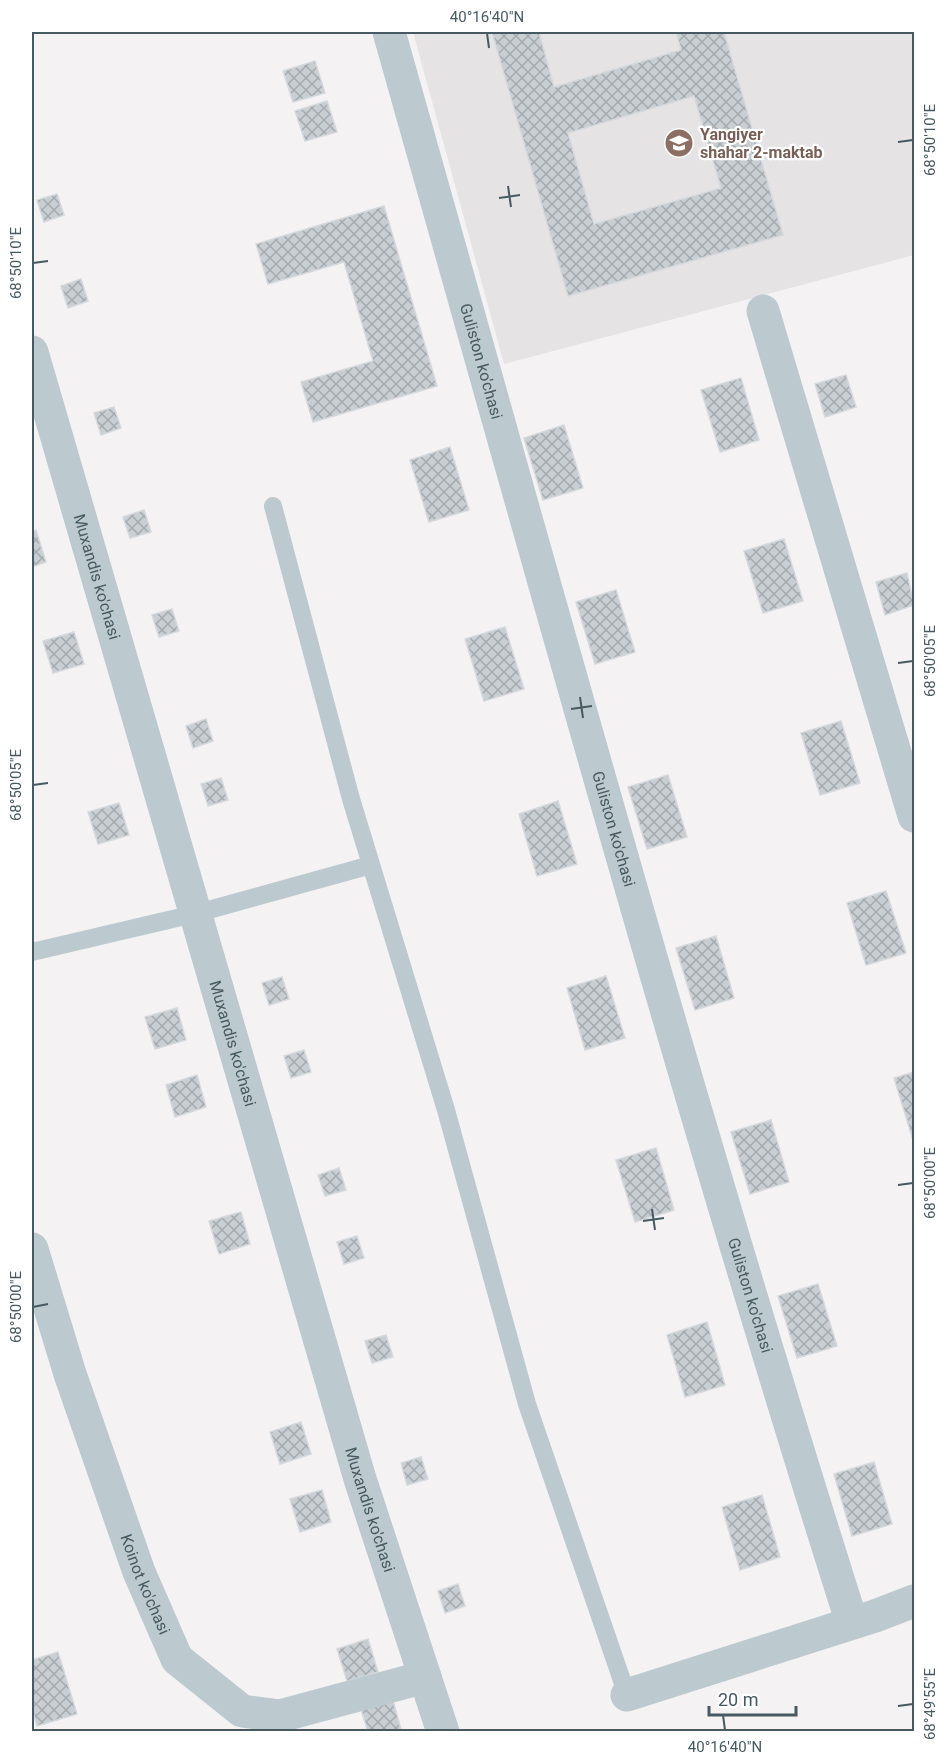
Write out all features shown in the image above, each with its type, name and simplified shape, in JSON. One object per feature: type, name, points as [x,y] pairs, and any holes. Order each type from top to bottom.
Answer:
[{"type":"street","name":"Guliston ko'chasi","points":[[389,32],[634,894],[790,1429],[852,1623]]},
{"type":"street","points":[[763,311],[915,816]]},
{"type":"street","name":"Muxandis ko'chasi","points":[[32,352],[360,1479],[443,1731]]},
{"type":"street","name":"Koinot ko'chasi","points":[[32,1249],[70,1374],[139,1572],[177,1659],[242,1711],[280,1716],[425,1677]]},
{"type":"street","points":[[627,1695],[915,1601]]},
{"type":"lane","points":[[273,506],[351,799],[446,1110],[527,1404],[627,1695]]},
{"type":"lane","points":[[32,952],[194,914],[371,865]]},
{"type":"shaded area","name":"Yangiyer shahar 2-maktab","points":[[413,32],[914,32],[914,255],[504,364]]},
{"type":"building","points":[[492,32],[539,32],[554,87],[681,50],[676,32],[724,32],[783,235],[568,296]],"holes":[[[694,96],[721,188],[594,224],[568,133]]]},
{"type":"building","points":[[315,61],[325,93],[293,102],[283,71]]},
{"type":"building","points":[[327,101],[337,132],[305,141],[295,111]]},
{"type":"building","points":[[57,194],[64,215],[44,222],[37,200]]},
{"type":"building","points":[[384,206],[437,386],[313,422],[301,382],[373,361],[344,262],[268,284],[256,244]]},
{"type":"building","points":[[81,279],[88,301],[68,308],[61,286]]},
{"type":"building","points":[[846,375],[856,407],[825,417],[815,384]]},
{"type":"building","points":[[741,378],[759,440],[720,452],[701,390]]},
{"type":"building","points":[[114,407],[121,428],[101,435],[94,413]]},
{"type":"building","points":[[564,425],[583,488],[543,500],[524,438]]},
{"type":"building","points":[[450,447],[469,510],[429,522],[410,460]]},
{"type":"building","points":[[144,510],[151,532],[130,538],[123,517]]},
{"type":"building","points":[[36,530],[46,562],[32,567],[32,532]]},
{"type":"building","points":[[784,539],[803,601],[763,613],[744,551]]},
{"type":"building","points":[[907,573],[914,605],[885,615],[876,582]]},
{"type":"building","points":[[616,590],[635,652],[595,664],[576,602]]},
{"type":"building","points":[[172,609],[179,631],[159,637],[152,615]]},
{"type":"building","points":[[505,627],[524,689],[484,701],[465,639]]},
{"type":"building","points":[[74,632],[84,664],[53,673],[43,641]]},
{"type":"building","points":[[206,719],[213,741],[193,748],[186,726]]},
{"type":"building","points":[[841,721],[860,783],[820,795],[801,733]]},
{"type":"building","points":[[668,775],[687,837],[647,849],[628,787]]},
{"type":"building","points":[[221,778],[228,800],[208,806],[201,784]]},
{"type":"building","points":[[558,801],[577,864],[537,876],[519,814]]},
{"type":"building","points":[[119,803],[129,835],[98,844],[88,812]]},
{"type":"building","points":[[886,891],[906,953],[866,965],[847,903]]},
{"type":"building","points":[[716,936],[734,998],[695,1010],[676,948]]},
{"type":"building","points":[[606,976],[625,1038],[585,1050],[567,988]]},
{"type":"building","points":[[282,977],[289,999],[269,1005],[262,983]]},
{"type":"building","points":[[177,1008],[186,1040],[155,1049],[145,1017]]},
{"type":"building","points":[[304,1050],[311,1072],[291,1078],[284,1056]]},
{"type":"building","points":[[914,1072],[914,1140],[913,1140],[894,1078]]},
{"type":"building","points":[[197,1075],[206,1107],[175,1117],[166,1085]]},
{"type":"building","points":[[771,1120],[789,1182],[750,1194],[731,1132]]},
{"type":"building","points":[[656,1148],[674,1210],[635,1222],[616,1160]]},
{"type":"building","points":[[339,1168],[346,1190],[325,1196],[318,1175]]},
{"type":"building","points":[[241,1212],[250,1244],[219,1254],[209,1221]]},
{"type":"building","points":[[357,1236],[364,1258],[344,1264],[337,1242]]},
{"type":"building","points":[[818,1284],[837,1346],[797,1358],[778,1296]]},
{"type":"building","points":[[707,1322],[725,1385],[685,1397],[667,1335]]},
{"type":"building","points":[[386,1335],[393,1357],[372,1363],[365,1341]]},
{"type":"building","points":[[301,1422],[311,1454],[280,1464],[270,1432]]},
{"type":"building","points":[[421,1457],[428,1479],[407,1485],[401,1463]]},
{"type":"building","points":[[874,1462],[892,1524],[852,1536],[834,1474]]},
{"type":"building","points":[[322,1490],[331,1522],[300,1532],[290,1499]]},
{"type":"building","points":[[762,1495],[780,1557],[740,1570],[722,1507]]},
{"type":"building","points":[[458,1584],[465,1606],[445,1613],[438,1591]]},
{"type":"building","points":[[368,1639],[378,1672],[347,1681],[337,1649]]},
{"type":"building","points":[[58,1652],[77,1714],[37,1726],[32,1708],[32,1660]]},
{"type":"building","points":[[392,1697],[401,1729],[392,1732],[368,1732],[360,1706]]},
{"type":"place","name":"Yangiyer shahar 2-maktab","points":[[679,143]]}]
